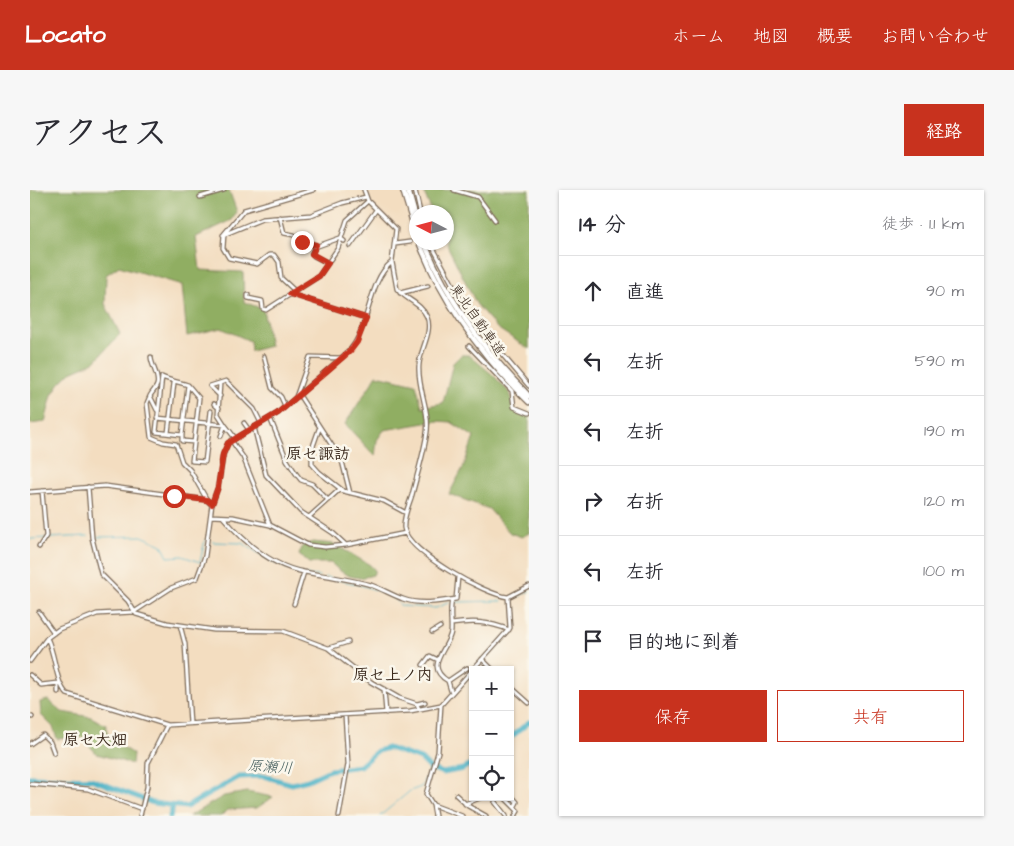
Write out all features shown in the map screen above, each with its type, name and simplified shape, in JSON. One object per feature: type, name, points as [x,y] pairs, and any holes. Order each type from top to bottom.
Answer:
[{"type":"highway","points":[[403,190],[409,211]]},
{"type":"highway","points":[[408,190],[412,205]]},
{"type":"highway","name":"東北自動車道","points":[[423,250],[434,276],[460,320],[501,373],[529,402]]},
{"type":"highway","name":"東北自動車道","points":[[428,250],[439,275],[463,316],[489,351],[529,396]]},
{"type":"street","points":[[200,196],[224,190]]},
{"type":"street","points":[[294,291],[281,278],[280,262],[274,255],[269,255],[257,264],[234,261],[224,252],[224,235],[244,210],[313,190]]},
{"type":"street","points":[[364,190],[367,199],[376,210],[396,229],[392,262],[396,286],[400,293],[422,308],[428,324],[418,369],[427,417],[427,432],[406,513],[406,533],[412,543],[458,577],[497,595],[508,596],[529,586]]},
{"type":"street","points":[[415,190],[418,205]]},
{"type":"street","points":[[454,190],[475,195],[489,209],[495,220]]},
{"type":"street","points":[[224,235],[259,220],[311,215],[342,203],[367,199]]},
{"type":"street","points":[[248,295],[248,298],[262,301],[263,309],[266,310],[319,276],[338,248],[347,220],[367,199]]},
{"type":"street","points":[[350,246],[376,210]]},
{"type":"street","points":[[280,217],[284,233],[294,235]]},
{"type":"street","points":[[340,238],[344,241]]},
{"type":"street","points":[[300,240],[316,245],[340,238]]},
{"type":"street","points":[[327,246],[331,242]]},
{"type":"street","points":[[395,244],[409,242]]},
{"type":"street","points":[[316,245],[312,254],[328,263]]},
{"type":"street","points":[[434,250],[470,315],[529,386]]},
{"type":"street","points":[[30,661],[47,638],[54,633],[90,616],[134,612],[171,588],[197,578],[207,551],[212,504],[218,487],[223,454],[233,439],[261,424],[286,406],[357,342],[379,278],[392,262]]},
{"type":"street","points":[[400,293],[428,286]]},
{"type":"street","points":[[290,294],[366,318]]},
{"type":"street","points":[[469,346],[512,391],[514,407],[529,413]]},
{"type":"street","points":[[264,356],[272,388],[281,397],[286,406]]},
{"type":"street","points":[[151,357],[158,380],[147,403],[152,437],[163,442],[176,444],[179,458],[190,470],[207,500],[212,504]]},
{"type":"street","points":[[297,396],[310,357],[341,358]]},
{"type":"street","points":[[182,435],[156,432],[162,377],[174,383],[188,385],[199,398],[192,461],[205,462],[211,411]]},
{"type":"street","points":[[220,396],[210,386],[226,381],[254,408],[261,424]]},
{"type":"street","points":[[168,433],[174,383]]},
{"type":"street","points":[[220,383],[218,414],[243,457],[270,525]]},
{"type":"street","points":[[188,385],[182,441],[194,442]]},
{"type":"street","points":[[150,396],[158,410]]},
{"type":"street","points":[[297,396],[342,462],[350,493]]},
{"type":"street","points":[[214,404],[218,408]]},
{"type":"street","points":[[157,418],[225,425]]},
{"type":"street","points":[[270,418],[287,460],[297,475],[304,481],[312,484],[328,500]]},
{"type":"street","points":[[244,423],[249,430]]},
{"type":"street","points":[[221,436],[225,425]]},
{"type":"street","points":[[254,427],[266,475],[301,512],[346,544]]},
{"type":"street","points":[[319,429],[312,448],[312,464],[342,491]]},
{"type":"street","points":[[30,492],[105,486],[207,500]]},
{"type":"street","points":[[88,487],[92,538],[101,574],[128,601],[134,612],[152,620],[230,632],[278,630],[328,648],[371,682],[399,698],[417,704],[425,702]]},
{"type":"street","points":[[39,547],[46,538],[42,491]]},
{"type":"street","points":[[309,517],[336,491],[388,502],[406,513]]},
{"type":"street","points":[[211,516],[270,525],[308,546],[324,547],[406,533]]},
{"type":"street","points":[[223,517],[252,547],[303,574],[325,574],[372,585],[409,601],[443,602],[456,599],[458,577]]},
{"type":"street","points":[[294,604],[303,574]]},
{"type":"street","points":[[435,816],[434,805],[426,794],[440,741],[441,705],[509,630],[511,624],[508,596]]},
{"type":"street","points":[[451,692],[448,681],[442,678],[438,670],[438,660],[450,635],[452,600]]},
{"type":"street","points":[[39,612],[54,633]]},
{"type":"street","points":[[451,624],[471,620],[494,624],[509,630]]},
{"type":"street","points":[[180,625],[185,644],[190,724]]},
{"type":"street","points":[[432,632],[440,627]]},
{"type":"street","points":[[47,638],[56,660],[58,692]]},
{"type":"street","points":[[328,648],[339,647],[348,642]]},
{"type":"street","points":[[423,665],[430,656],[438,660]]},
{"type":"street","points":[[482,659],[489,666]]},
{"type":"street","points":[[448,681],[468,668]]},
{"type":"street","points":[[464,671],[467,675]]},
{"type":"street","points":[[30,675],[41,685],[58,683]]},
{"type":"street","points":[[58,683],[69,695],[167,726],[386,713],[441,705]]},
{"type":"street","points":[[384,689],[386,713]]},
{"type":"street","points":[[514,690],[529,703]]},
{"type":"street","points":[[417,704],[420,709]]},
{"type":"street","points":[[339,816],[348,764],[346,715]]},
{"type":"street","points":[[140,816],[145,796],[148,764],[167,726]]},
{"type":"street","points":[[30,744],[43,735],[50,742],[54,753]]},
{"type":"street","points":[[30,784],[88,789],[142,808]]},
{"type":"street","points":[[456,794],[465,804],[486,816]]},
{"type":"street","points":[[514,799],[517,802],[515,806]]},
{"type":"street","points":[[465,804],[472,801]]},
{"type":"street","points":[[509,801],[515,806],[518,812],[515,816]]},
{"type":"street","points":[[495,802],[506,816]]},
{"type":"street","points":[[434,805],[462,816]]},
{"type":"green space","points":[[30,190],[229,190],[237,212],[232,220],[196,237],[200,270],[243,272],[244,302],[263,309],[270,346],[251,351],[250,341],[221,328],[187,336],[182,285],[119,266],[106,275],[105,304],[120,334],[94,362],[71,372],[59,384],[52,395],[45,422],[30,424],[30,232],[32,229]]},
{"type":"green space","points":[[423,190],[529,190],[529,349],[497,328],[477,305],[450,250],[454,250],[454,205],[429,205]]},
{"type":"green space","points":[[461,355],[469,355],[493,375],[510,393],[513,409],[529,416],[529,533],[522,537],[510,533],[489,509],[449,494],[463,468],[474,437],[451,422],[437,421],[384,430],[377,440],[375,456],[345,424],[377,375],[416,384],[422,407],[443,403],[453,363]]},
{"type":"green space","points":[[313,542],[334,544],[370,565],[375,570],[373,575],[355,577],[345,574],[331,563],[309,563],[299,555],[303,545]]},
{"type":"green space","points":[[48,700],[62,712],[91,717],[106,725],[108,738],[133,754],[132,764],[97,754],[82,737],[57,739],[53,727],[41,715],[40,702]]},
{"type":"green space","points":[[247,792],[273,797],[257,808],[227,810],[221,816],[189,816],[224,796]]},
{"type":"waterway","points":[[30,539],[88,536]]},
{"type":"waterway","points":[[96,537],[142,536],[162,545],[168,557],[182,556],[200,562],[205,540]]},
{"type":"waterway","points":[[213,542],[242,543],[276,564]]},
{"type":"waterway","points":[[282,566],[301,574]]},
{"type":"waterway","points":[[305,575],[319,576]]},
{"type":"waterway","points":[[325,577],[389,595],[401,606],[436,608],[450,602]]},
{"type":"waterway","points":[[515,598],[529,591]]},
{"type":"waterway","points":[[454,602],[502,601]]},
{"type":"waterway","name":"原瀬川","points":[[514,735],[529,722]]},
{"type":"waterway","name":"原瀬川","points":[[30,777],[91,779],[153,803],[186,807],[239,777],[263,776],[292,784],[308,780],[330,770],[360,766],[377,751],[388,748],[421,759],[430,768],[443,773],[463,769],[469,765]]},
{"type":"waterway","points":[[380,816],[410,791],[421,787],[430,768]]},
{"type":"waterway","points":[[170,816],[173,807]]},
{"type":"district","name":"原セ諏訪","points":[[318,454]]},
{"type":"district","name":"原セ上ノ内","points":[[393,675]]},
{"type":"district","name":"原セ大畑","points":[[95,740]]},
{"type":"route","points":[[174,496],[207,500],[212,504],[218,487],[224,450],[228,443],[278,413],[350,351],[357,342],[366,318],[291,296],[290,294],[319,276],[328,263],[312,254],[316,245],[302,242]]}]
